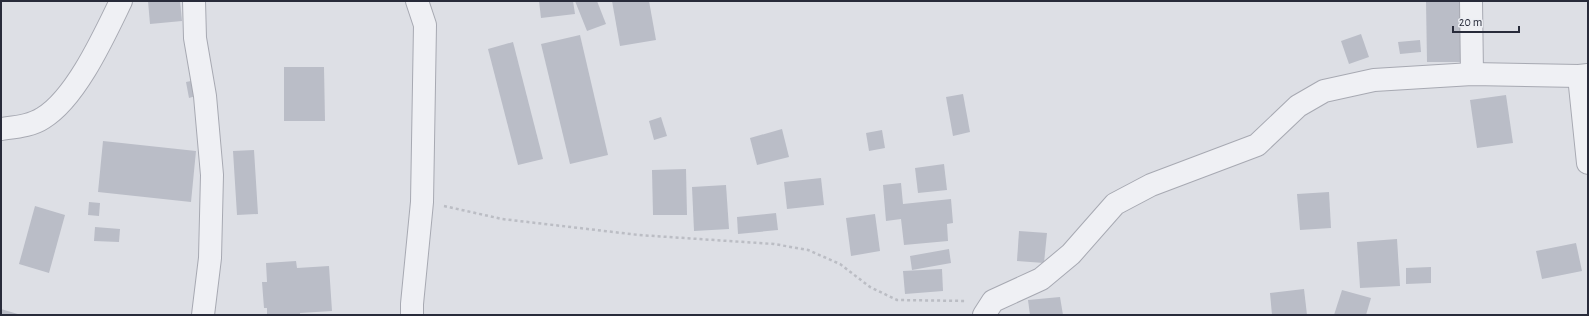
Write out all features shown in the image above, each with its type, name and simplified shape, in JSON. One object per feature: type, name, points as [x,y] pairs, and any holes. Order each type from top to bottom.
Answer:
[{"type":"street","points":[[1,129],[29,124],[42,119],[58,106],[78,80],[104,37],[121,1]]},
{"type":"street","points":[[194,1],[195,38],[205,96],[212,175],[210,258],[202,315]]},
{"type":"street","points":[[412,315],[422,202],[425,25],[417,1]]},
{"type":"street","points":[[1471,1],[1472,74]]},
{"type":"street","points":[[988,308],[1041,279],[1071,254],[1115,204],[1151,185],[1257,145],[1298,106],[1324,91],[1374,80],[1472,74],[1583,76],[1588,163]]},
{"type":"path","points":[[422,202],[502,219],[639,236],[774,244],[808,250],[840,264],[870,287],[897,300],[948,302],[988,308]]},
{"type":"building","points":[[148,1],[180,1],[182,21],[150,24]]},
{"type":"building","points":[[539,1],[573,1],[575,14],[541,18]]},
{"type":"building","points":[[575,1],[597,1],[606,24],[587,31]]},
{"type":"building","points":[[612,1],[649,1],[656,40],[620,46]]},
{"type":"building","points":[[1426,1],[1467,1],[1467,62],[1427,62]]},
{"type":"building","points":[[1361,34],[1369,57],[1349,64],[1341,41]]},
{"type":"building","points":[[580,35],[608,155],[570,164],[541,44]]},
{"type":"building","points":[[1420,40],[1421,52],[1400,54],[1398,42]]},
{"type":"building","points":[[513,42],[543,159],[518,165],[488,49]]},
{"type":"building","points":[[284,67],[324,67],[325,121],[284,121]]},
{"type":"building","points":[[196,80],[199,95],[189,98],[186,82]]},
{"type":"building","points":[[963,94],[970,132],[953,136],[946,97]]},
{"type":"building","points":[[1506,95],[1513,143],[1477,148],[1470,100]]},
{"type":"building","points":[[661,117],[667,136],[654,140],[649,121]]},
{"type":"building","points":[[782,129],[789,157],[757,165],[750,138]]},
{"type":"building","points":[[882,130],[885,148],[869,151],[866,133]]},
{"type":"building","points":[[103,141],[196,151],[191,202],[98,192]]},
{"type":"building","points":[[254,150],[258,214],[237,215],[233,151]]},
{"type":"building","points":[[944,164],[947,190],[918,193],[915,168]]},
{"type":"building","points":[[686,169],[687,215],[653,215],[652,170]]},
{"type":"building","points":[[821,178],[824,205],[787,209],[784,182]]},
{"type":"building","points":[[901,183],[903,204],[951,199],[953,223],[947,224],[948,241],[904,245],[901,219],[886,221],[883,185]]},
{"type":"building","points":[[726,185],[729,229],[694,231],[692,187]]},
{"type":"building","points":[[1329,192],[1331,228],[1300,230],[1297,194]]},
{"type":"building","points":[[89,202],[100,203],[99,216],[88,215]]},
{"type":"building","points":[[35,206],[65,215],[49,273],[19,264]]},
{"type":"building","points":[[776,213],[778,230],[738,234],[737,217]]},
{"type":"building","points":[[875,214],[880,251],[851,256],[846,218]]},
{"type":"building","points":[[95,227],[120,229],[119,242],[94,241]]},
{"type":"building","points":[[1019,231],[1047,233],[1044,263],[1017,261]]},
{"type":"building","points":[[1397,239],[1400,286],[1360,288],[1357,242]]},
{"type":"building","points":[[1576,243],[1582,271],[1542,279],[1536,251]]},
{"type":"building","points":[[949,249],[951,263],[912,270],[910,256]]},
{"type":"building","points":[[296,261],[297,268],[329,266],[332,311],[300,313],[300,315],[267,315],[267,308],[264,308],[262,282],[267,282],[266,263]]},
{"type":"building","points":[[1431,267],[1431,283],[1406,284],[1406,268]]},
{"type":"building","points":[[942,269],[943,291],[905,294],[903,271]]},
{"type":"building","points":[[1304,289],[1307,315],[1272,315],[1270,293]]},
{"type":"building","points":[[1342,290],[1371,298],[1366,315],[1334,315]]},
{"type":"building","points":[[1060,297],[1063,315],[1030,315],[1028,300]]},
{"type":"building","points":[[1,309],[21,315],[1,315]]}]
